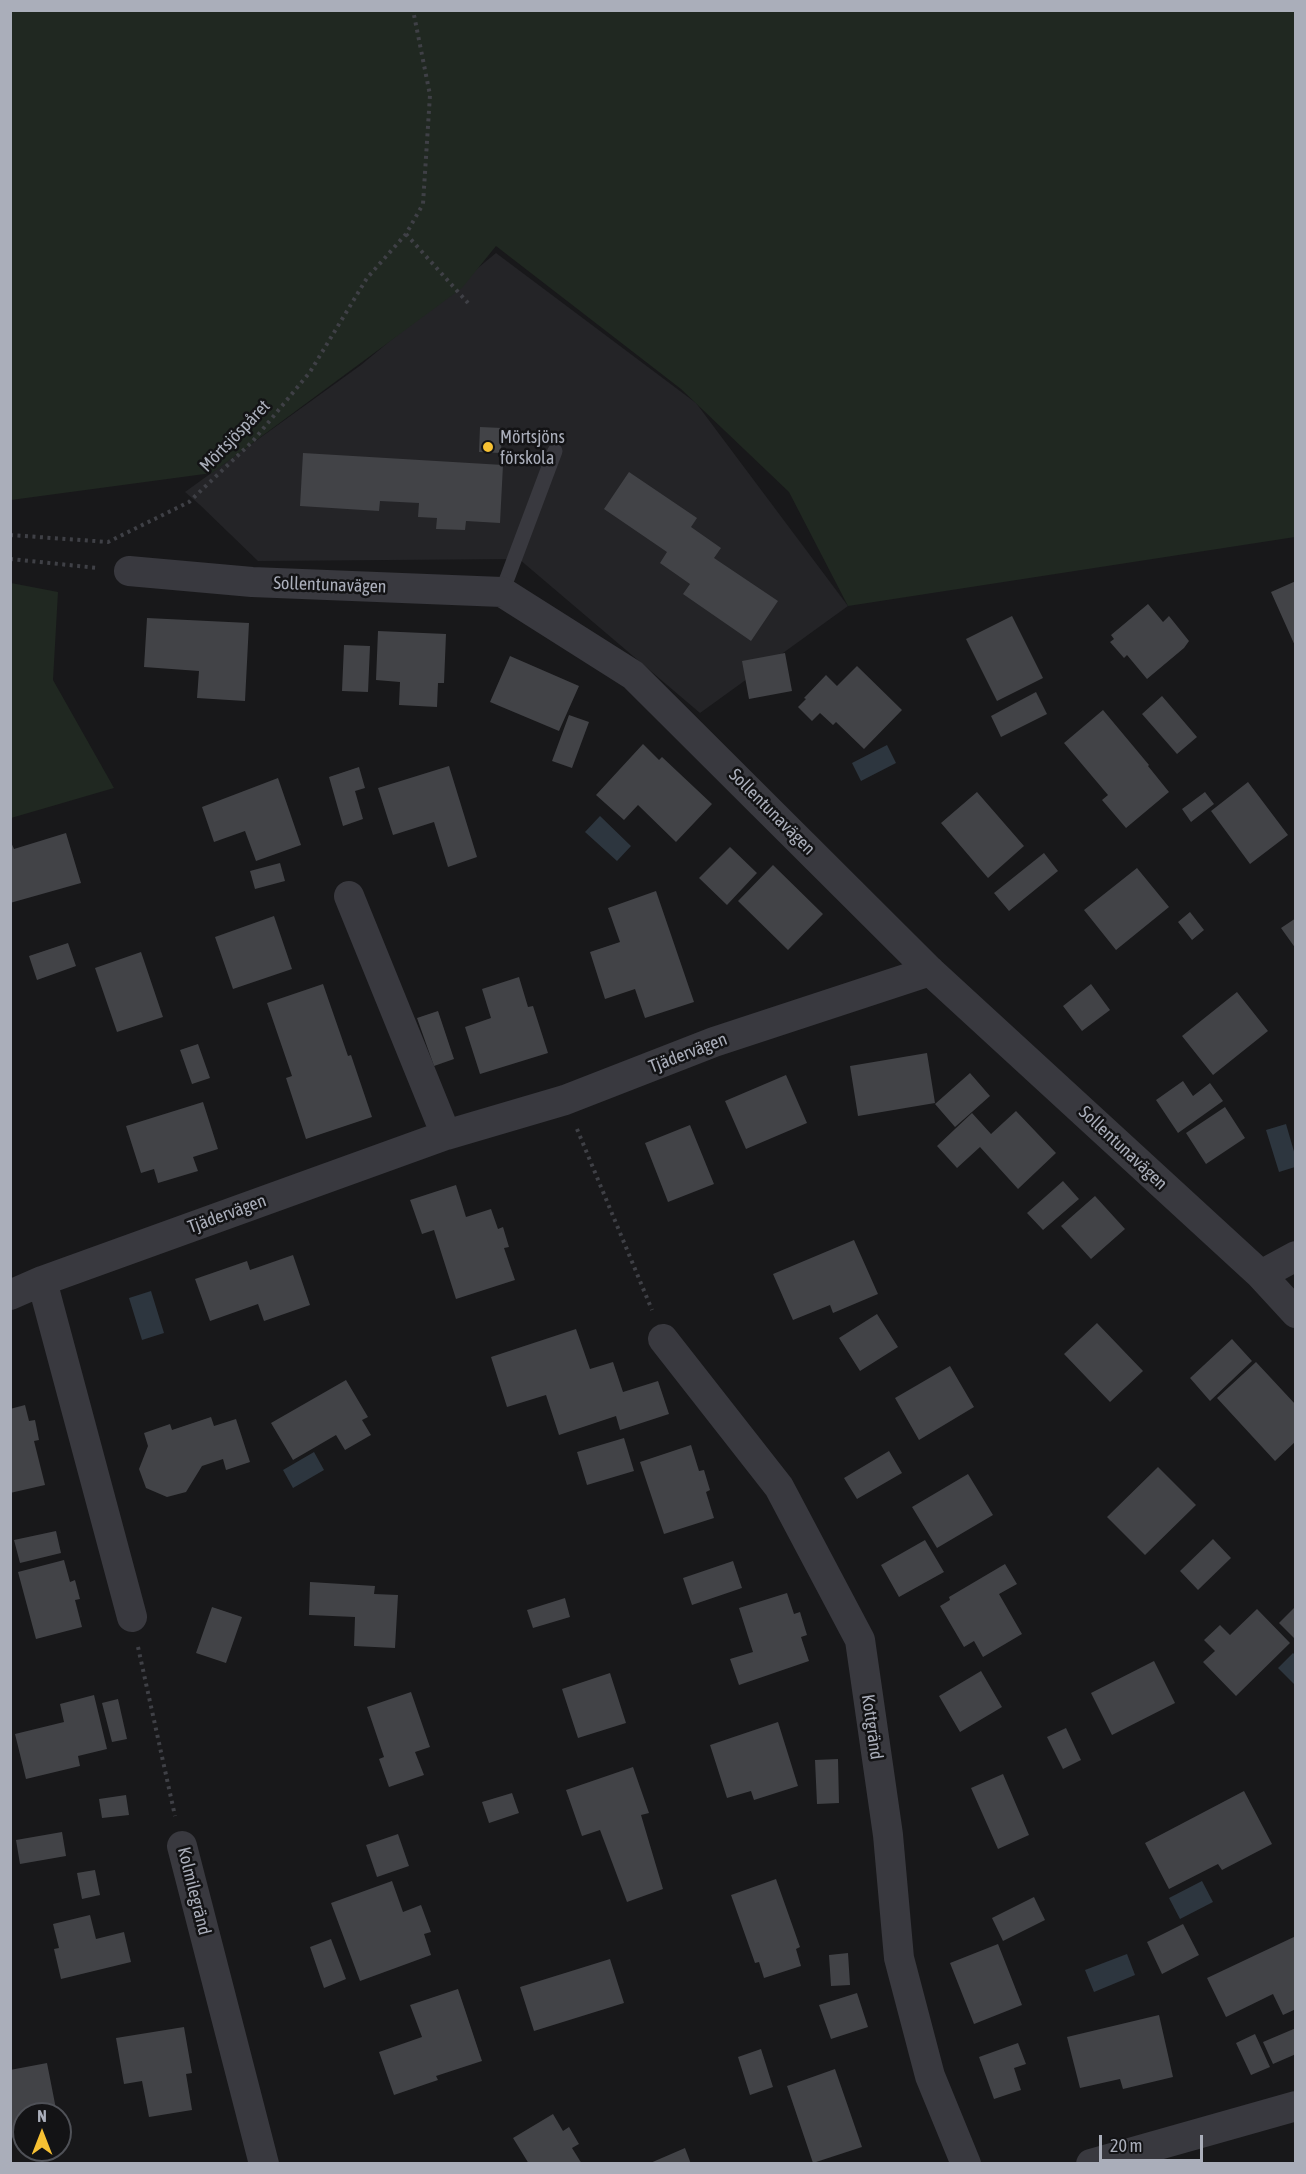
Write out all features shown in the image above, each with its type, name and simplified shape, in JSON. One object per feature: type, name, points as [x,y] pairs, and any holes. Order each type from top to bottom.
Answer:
[{"type":"street","name":"Sollentunavägen","points":[[129,571],[252,582],[502,592],[633,675],[930,971],[1261,1275],[1296,1313]]},
{"type":"street","points":[[349,896],[446,1135]]},
{"type":"street","name":"Tjädervägen","points":[[10,1295],[42,1281],[446,1135],[565,1100],[714,1042],[930,971]]},
{"type":"street","points":[[1261,1275],[1296,1256]]},
{"type":"street","points":[[42,1281],[132,1617]]},
{"type":"street","name":"Kottgränd","points":[[663,1339],[779,1487],[860,1640],[888,1835],[899,1958],[930,2076],[966,2163]]},
{"type":"street","name":"Kolmilegränd","points":[[182,1846],[264,2163]]},
{"type":"street","points":[[1091,2163],[1296,2106]]},
{"type":"lane","points":[[502,592],[555,452]]},
{"type":"path","name":"Mörtsjöspåret","points":[[10,535],[108,542],[189,502],[253,441],[310,372],[367,278],[406,234],[423,204],[430,95],[413,10]]},
{"type":"path","points":[[406,234],[468,303]]},
{"type":"path","points":[[10,559],[129,571]]},
{"type":"path","points":[[565,1100],[663,1339]]},
{"type":"path","name":"Kolmilegränd","points":[[132,1617],[182,1846]]},
{"type":"shaded area","points":[[10,11],[1295,11],[1295,537],[848,606],[789,492],[681,389],[496,246],[462,288],[212,473],[11,500]]},
{"type":"shaded area","name":"Mörtsjöns förskola","points":[[496,253],[696,403],[848,606],[700,713],[519,559],[258,561],[185,492],[361,365]]},
{"type":"shaded area","points":[[11,583],[58,592],[53,680],[114,788],[11,818]]},
{"type":"shaded area","points":[[887,745],[896,763],[861,781],[852,763]]},
{"type":"shaded area","points":[[600,816],[631,846],[617,861],[585,832]]},
{"type":"shaded area","points":[[1286,1124],[1295,1155],[1295,1167],[1279,1172],[1266,1130]]},
{"type":"shaded area","points":[[151,1291],[164,1333],[142,1340],[129,1298]]},
{"type":"shaded area","points":[[314,1452],[324,1470],[293,1488],[283,1470]]},
{"type":"shaded area","points":[[1293,1653],[1295,1655],[1295,1685],[1278,1668]]},
{"type":"shaded area","points":[[1202,1881],[1213,1902],[1180,1919],[1169,1898]]},
{"type":"shaded area","points":[[1127,1954],[1135,1975],[1094,1992],[1085,1970]]},
{"type":"building","points":[[480,427],[502,428],[501,453],[479,452]]},
{"type":"building","points":[[303,453],[503,465],[500,523],[466,521],[465,530],[436,529],[437,518],[418,517],[419,503],[380,501],[379,511],[300,506]]},
{"type":"building","points":[[629,472],[697,518],[691,527],[721,548],[714,558],[778,601],[751,641],[683,594],[690,584],[660,563],[667,552],[604,509]]},
{"type":"building","points":[[1296,581],[1296,648],[1271,592]]},
{"type":"building","points":[[1148,604],[1163,622],[1169,616],[1189,641],[1184,648],[1147,679],[1127,655],[1124,658],[1110,642],[1114,639],[1111,635]]},
{"type":"building","points":[[1012,616],[1043,678],[997,701],[966,639]]},
{"type":"building","points":[[147,618],[249,623],[245,701],[197,698],[199,671],[144,667]]},
{"type":"building","points":[[378,631],[446,634],[444,683],[438,683],[437,707],[399,705],[400,682],[376,680]]},
{"type":"building","points":[[344,645],[370,646],[368,692],[342,691]]},
{"type":"building","points":[[785,653],[792,691],[749,699],[742,661]]},
{"type":"building","points":[[510,656],[579,686],[559,731],[490,702]]},
{"type":"building","points":[[857,666],[902,710],[864,749],[836,722],[833,725],[820,713],[812,721],[798,707],[826,675],[837,686]]},
{"type":"building","points":[[1036,692],[1047,714],[1001,737],[991,716]]},
{"type":"building","points":[[1162,696],[1197,737],[1177,754],[1142,714]]},
{"type":"building","points":[[1103,710],[1169,792],[1126,828],[1102,800],[1108,795],[1064,743]]},
{"type":"building","points":[[569,715],[589,722],[572,768],[552,761]]},
{"type":"building","points":[[643,744],[659,760],[662,757],[712,804],[676,842],[638,805],[624,820],[596,795]]},
{"type":"building","points":[[449,766],[477,857],[448,867],[434,822],[393,835],[378,788]]},
{"type":"building","points":[[359,767],[365,788],[355,791],[363,819],[343,826],[329,777]]},
{"type":"building","points":[[278,778],[301,845],[256,861],[245,831],[214,842],[202,807]]},
{"type":"building","points":[[1248,782],[1288,835],[1250,864],[1211,811]]},
{"type":"building","points":[[977,792],[1024,846],[988,878],[941,823]]},
{"type":"building","points":[[1205,792],[1214,804],[1191,822],[1182,809]]},
{"type":"building","points":[[66,833],[81,883],[10,903],[10,840],[14,849]]},
{"type":"building","points":[[730,847],[757,873],[727,905],[699,878]]},
{"type":"building","points":[[1044,853],[1058,871],[1009,911],[994,893]]},
{"type":"building","points":[[280,863],[285,881],[255,889],[250,871]]},
{"type":"building","points":[[773,865],[823,914],[788,950],[738,901]]},
{"type":"building","points":[[1137,868],[1169,907],[1116,950],[1084,910]]},
{"type":"building","points":[[656,891],[694,1002],[645,1018],[635,989],[605,999],[590,952],[620,942],[608,908]]},
{"type":"building","points":[[1190,912],[1204,930],[1192,940],[1178,922]]},
{"type":"building","points":[[274,916],[292,969],[233,989],[215,937]]},
{"type":"building","points":[[1296,918],[1296,949],[1281,928]]},
{"type":"building","points":[[68,943],[76,966],[37,980],[29,956]]},
{"type":"building","points":[[141,952],[163,1017],[117,1032],[95,968]]},
{"type":"building","points":[[519,977],[528,1007],[533,1006],[548,1053],[480,1074],[465,1027],[491,1018],[482,989]]},
{"type":"building","points":[[323,984],[372,1117],[306,1139],[286,1078],[292,1076],[267,1003]]},
{"type":"building","points":[[1091,984],[1110,1010],[1082,1031],[1063,1006]]},
{"type":"building","points":[[1237,992],[1268,1031],[1213,1075],[1182,1036]]},
{"type":"building","points":[[438,1011],[454,1059],[434,1066],[417,1018]]},
{"type":"building","points":[[198,1044],[210,1078],[192,1084],[180,1050]]},
{"type":"building","points":[[927,1053],[935,1103],[858,1116],[850,1066]]},
{"type":"building","points":[[970,1073],[990,1096],[955,1127],[935,1104]]},
{"type":"building","points":[[786,1075],[807,1123],[746,1149],[725,1101]]},
{"type":"building","points":[[1183,1081],[1193,1096],[1210,1083],[1223,1101],[1178,1133],[1156,1100]]},
{"type":"building","points":[[203,1102],[218,1149],[193,1157],[198,1171],[158,1183],[154,1169],[141,1173],[126,1126]]},
{"type":"building","points":[[1225,1107],[1245,1138],[1206,1164],[1186,1133]]},
{"type":"building","points":[[1016,1111],[1056,1153],[1018,1189],[980,1147],[957,1168],[937,1146],[972,1113],[991,1134]]},
{"type":"building","points":[[690,1125],[714,1184],[668,1202],[645,1143]]},
{"type":"building","points":[[1063,1181],[1079,1199],[1043,1230],[1027,1213]]},
{"type":"building","points":[[456,1185],[466,1217],[491,1209],[498,1229],[503,1227],[509,1247],[504,1248],[515,1280],[456,1299],[434,1230],[422,1234],[410,1200]]},
{"type":"building","points":[[1095,1196],[1125,1229],[1091,1259],[1061,1226]]},
{"type":"building","points":[[854,1240],[878,1294],[833,1313],[830,1305],[793,1320],[773,1274]]},
{"type":"building","points":[[293,1255],[310,1305],[264,1321],[258,1304],[210,1321],[195,1279],[247,1261],[250,1270]]},
{"type":"building","points":[[877,1314],[898,1347],[860,1371],[839,1338]]},
{"type":"building","points":[[1097,1323],[1143,1371],[1110,1402],[1064,1354]]},
{"type":"building","points":[[576,1329],[590,1369],[613,1362],[623,1392],[658,1381],[669,1414],[620,1430],[616,1416],[559,1435],[546,1395],[507,1407],[491,1357]]},
{"type":"building","points":[[1232,1339],[1252,1361],[1210,1401],[1190,1378]]},
{"type":"building","points":[[1256,1362],[1296,1405],[1296,1441],[1275,1461],[1217,1398]]},
{"type":"building","points":[[950,1366],[974,1407],[919,1440],[895,1398]]},
{"type":"building","points":[[346,1380],[368,1417],[362,1420],[371,1435],[345,1450],[336,1435],[293,1460],[271,1423]]},
{"type":"building","points":[[25,1405],[29,1421],[35,1420],[39,1440],[34,1441],[45,1485],[10,1493],[10,1409]]},
{"type":"building","points":[[211,1417],[214,1426],[236,1419],[250,1462],[226,1470],[223,1459],[202,1466],[186,1492],[167,1497],[146,1488],[139,1469],[148,1446],[144,1433],[170,1424],[172,1430]]},
{"type":"building","points":[[624,1438],[634,1471],[587,1485],[577,1452]]},
{"type":"building","points":[[691,1445],[699,1471],[704,1470],[710,1490],[706,1492],[714,1518],[664,1534],[640,1462]]},
{"type":"building","points":[[889,1451],[902,1473],[857,1499],[844,1478]]},
{"type":"building","points":[[1158,1467],[1196,1505],[1145,1555],[1107,1517]]},
{"type":"building","points":[[968,1474],[993,1515],[937,1548],[912,1507]]},
{"type":"building","points":[[56,1531],[61,1553],[20,1563],[14,1540]]},
{"type":"building","points":[[1213,1539],[1231,1558],[1198,1590],[1180,1571]]},
{"type":"building","points":[[925,1540],[944,1572],[899,1597],[881,1565]]},
{"type":"building","points":[[64,1560],[70,1582],[75,1580],[80,1599],[75,1600],[82,1627],[36,1639],[18,1572]]},
{"type":"building","points":[[733,1561],[742,1588],[692,1605],[683,1578]]},
{"type":"building","points":[[1005,1564],[1017,1584],[999,1594],[1022,1634],[983,1657],[974,1641],[964,1647],[940,1606],[950,1600],[949,1597]]},
{"type":"building","points":[[310,1582],[375,1586],[374,1594],[398,1595],[395,1648],[354,1646],[355,1617],[309,1615]]},
{"type":"building","points":[[787,1593],[794,1614],[800,1612],[807,1635],[801,1637],[809,1661],[739,1685],[730,1659],[753,1652],[739,1608]]},
{"type":"building","points":[[565,1598],[570,1617],[533,1628],[527,1610]]},
{"type":"building","points":[[1296,1606],[1296,1640],[1279,1623]]},
{"type":"building","points":[[212,1607],[242,1617],[226,1663],[196,1653]]},
{"type":"building","points":[[1257,1609],[1290,1643],[1236,1696],[1203,1662],[1215,1651],[1204,1640],[1220,1625],[1230,1635]]},
{"type":"building","points":[[1154,1661],[1175,1703],[1112,1735],[1091,1693]]},
{"type":"building","points":[[981,1671],[1002,1707],[960,1732],[939,1696]]},
{"type":"building","points":[[610,1673],[626,1723],[578,1738],[562,1689]]},
{"type":"building","points":[[411,1692],[430,1747],[415,1752],[424,1775],[389,1787],[379,1759],[384,1757],[367,1707]]},
{"type":"building","points":[[94,1695],[107,1749],[78,1756],[80,1766],[26,1779],[15,1734],[64,1722],[60,1704]]},
{"type":"building","points":[[118,1699],[127,1739],[112,1742],[102,1703]]},
{"type":"building","points":[[778,1722],[798,1786],[754,1800],[751,1791],[727,1798],[710,1745]]},
{"type":"building","points":[[1066,1728],[1081,1760],[1063,1769],[1047,1737]]},
{"type":"building","points":[[838,1759],[839,1803],[817,1804],[815,1760]]},
{"type":"building","points":[[633,1767],[649,1813],[641,1815],[663,1889],[627,1902],[600,1830],[582,1836],[566,1790]]},
{"type":"building","points":[[1003,1774],[1029,1835],[998,1849],[971,1788]]},
{"type":"building","points":[[1244,1791],[1272,1844],[1222,1870],[1218,1864],[1169,1889],[1145,1843]]},
{"type":"building","points":[[512,1793],[519,1813],[489,1823],[482,1802]]},
{"type":"building","points":[[126,1795],[129,1815],[102,1818],[99,1799]]},
{"type":"building","points":[[62,1832],[66,1856],[20,1864],[16,1840]]},
{"type":"building","points":[[398,1834],[409,1866],[377,1877],[366,1845]]},
{"type":"building","points":[[95,1870],[100,1895],[82,1899],[77,1873]]},
{"type":"building","points":[[776,1879],[800,1947],[796,1949],[801,1966],[764,1978],[759,1962],[755,1963],[731,1895]]},
{"type":"building","points":[[392,1881],[403,1912],[421,1905],[431,1932],[424,1934],[431,1955],[360,1981],[331,1903]]},
{"type":"building","points":[[1034,1897],[1045,1920],[1003,1941],[992,1918]]},
{"type":"building","points":[[90,1915],[96,1939],[124,1932],[131,1962],[61,1979],[54,1949],[59,1948],[53,1924]]},
{"type":"building","points":[[1183,1924],[1199,1955],[1162,1974],[1147,1942]]},
{"type":"building","points":[[1296,1936],[1296,2009],[1283,2015],[1273,1994],[1226,2017],[1207,1978]]},
{"type":"building","points":[[331,1939],[346,1979],[324,1988],[310,1947]]},
{"type":"building","points":[[998,1944],[1022,2005],[974,2024],[950,1963]]},
{"type":"building","points":[[848,1953],[850,1985],[831,1986],[829,1955]]},
{"type":"building","points":[[610,1959],[624,2003],[534,2031],[520,1987]]},
{"type":"building","points":[[458,1989],[482,2061],[436,2076],[438,2080],[394,2095],[379,2052],[422,2037],[410,2005]]},
{"type":"building","points":[[857,1993],[868,2027],[831,2039],[819,2005]]},
{"type":"building","points":[[1159,2015],[1173,2077],[1123,2089],[1120,2079],[1080,2088],[1067,2037]]},
{"type":"building","points":[[184,2027],[192,2073],[186,2074],[192,2110],[149,2117],[142,2081],[124,2084],[116,2038]]},
{"type":"building","points":[[1296,2028],[1296,2054],[1273,2064],[1263,2042]]},
{"type":"building","points":[[1255,2034],[1270,2067],[1251,2075],[1236,2043]]},
{"type":"building","points":[[1018,2043],[1026,2064],[1014,2068],[1021,2090],[994,2099],[979,2057]]},
{"type":"building","points":[[761,2049],[773,2087],[750,2095],[738,2057]]},
{"type":"building","points":[[47,2063],[55,2102],[12,2102],[12,2138],[10,2138],[10,2070]]},
{"type":"building","points":[[835,2069],[862,2147],[813,2163],[787,2086]]},
{"type":"building","points":[[553,2114],[563,2131],[569,2127],[579,2144],[572,2148],[582,2164],[529,2164],[513,2138]]},
{"type":"building","points":[[685,2148],[691,2164],[648,2164]]},
{"type":"place","name":"Mörtsjöns förskola","points":[[488,447]]}]
